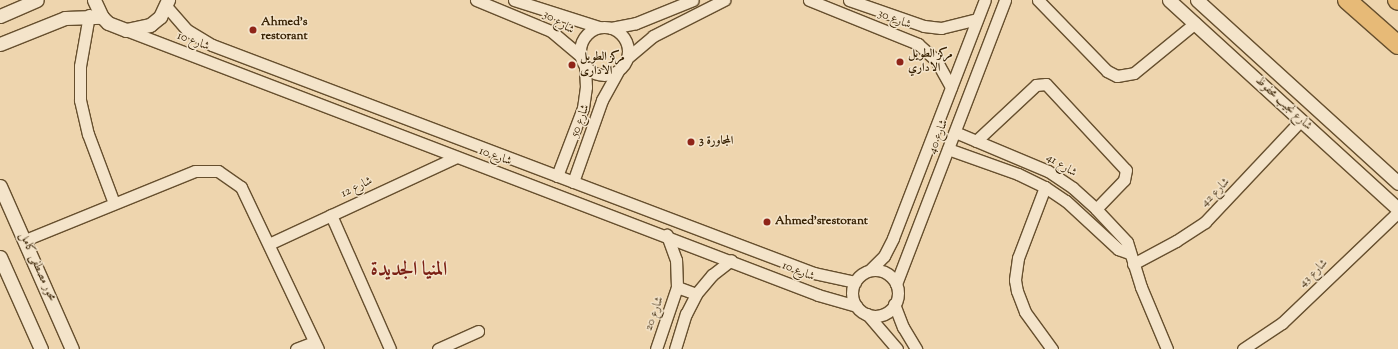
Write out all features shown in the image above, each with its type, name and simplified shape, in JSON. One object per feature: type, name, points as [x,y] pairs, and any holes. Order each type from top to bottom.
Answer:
[{"type":"highway","points":[[1347,0],[1398,45]]},
{"type":"street","points":[[0,16],[37,0]]},
{"type":"street","points":[[94,0],[95,16],[80,66],[80,100],[88,134],[114,203]]},
{"type":"street","name":"شارع 30","points":[[476,0],[543,27],[563,39],[580,55]]},
{"type":"street","name":"شارع 30","points":[[514,0],[548,13],[599,28]]},
{"type":"street","points":[[693,0],[628,25],[592,30],[582,41],[580,55],[585,66],[600,75],[618,71],[627,58],[646,41],[724,0]]},
{"type":"street","name":"شارع 30","points":[[809,0],[904,38],[930,54],[951,87]]},
{"type":"street","name":"شارع 30","points":[[849,0],[867,3],[910,22],[941,28],[978,18]]},
{"type":"street","name":"شارع 40","points":[[870,270],[889,247],[985,0]]},
{"type":"street","name":"شارع 40","points":[[896,284],[1005,0]]},
{"type":"street","points":[[1038,0],[1107,71],[1117,76],[1134,73],[1195,23]]},
{"type":"street","name":"شارع نجيب محفوظ","points":[[1169,0],[1398,208]]},
{"type":"street","name":"شارع نجيب محفوظ","points":[[1197,0],[1398,182]]},
{"type":"street","points":[[0,44],[54,21],[95,16],[126,30],[150,25],[167,3]]},
{"type":"street","name":"شارع 10","points":[[167,3],[187,30],[208,43],[479,148],[573,182],[804,270],[855,282]]},
{"type":"street","points":[[543,27],[548,13]]},
{"type":"street","points":[[661,13],[669,28]]},
{"type":"street","points":[[904,38],[910,22]]},
{"type":"street","points":[[611,28],[626,39],[627,58]]},
{"type":"street","name":"شارع 10","points":[[126,30],[456,157],[667,235],[797,286],[856,306]]},
{"type":"street","name":"شارع 50","points":[[557,176],[584,102],[585,66]]},
{"type":"street","name":"شارع 50","points":[[573,182],[602,100],[618,71]]},
{"type":"street","points":[[976,141],[1036,85],[1046,84],[1126,170],[1124,180],[1096,209]]},
{"type":"street","name":"شارع 42","points":[[1131,258],[1176,242],[1205,222],[1301,120]]},
{"type":"street","name":"شارع 41","points":[[954,132],[1048,172],[1073,188],[1096,209],[1125,240],[1167,349]]},
{"type":"street","points":[[473,163],[479,148]]},
{"type":"street","points":[[948,149],[1018,174],[1045,187],[1066,201],[1115,246],[1131,258]]},
{"type":"street","name":"شارع 12","points":[[269,244],[456,157]]},
{"type":"street","points":[[25,240],[195,171],[218,171],[241,187],[316,345],[296,349]]},
{"type":"street","name":"محور مصطفى كامل","points":[[0,186],[72,349]]},
{"type":"street","points":[[1045,187],[1018,258],[1015,280],[1017,292],[1025,312],[1052,349]]},
{"type":"street","points":[[906,206],[924,214]]},
{"type":"street","name":"شارع 43","points":[[1243,349],[1282,323],[1398,212]]},
{"type":"street","points":[[330,215],[390,349]]},
{"type":"street","name":"شارع 20","points":[[656,349],[677,287],[676,260],[667,235]]},
{"type":"street","points":[[0,257],[41,349]]},
{"type":"street","points":[[675,349],[686,314],[696,294],[712,275],[731,260]]},
{"type":"street","points":[[797,286],[804,270]]},
{"type":"street","points":[[867,314],[882,314],[894,304],[898,291],[896,284],[888,274],[870,270],[855,282],[852,294],[856,306],[867,314],[898,349]]},
{"type":"street","name":"شارع 20","points":[[677,287],[696,294]]},
{"type":"street","points":[[894,304],[911,347]]},
{"type":"street","points":[[438,349],[478,332]]},
{"type":"place","name":"Ahmed's restorant","points":[[253,30]]},
{"type":"place","name":"مركز الطويل الاداري","points":[[900,62]]},
{"type":"place","name":"مركز الطويل الادارى","points":[[572,65]]},
{"type":"place","name":"المجاورة 3","points":[[691,142]]},
{"type":"place","name":"Ahmed'srestorant","points":[[767,222]]},
{"type":"district","name":"المنيا الجديدة","points":[[409,270]]}]
